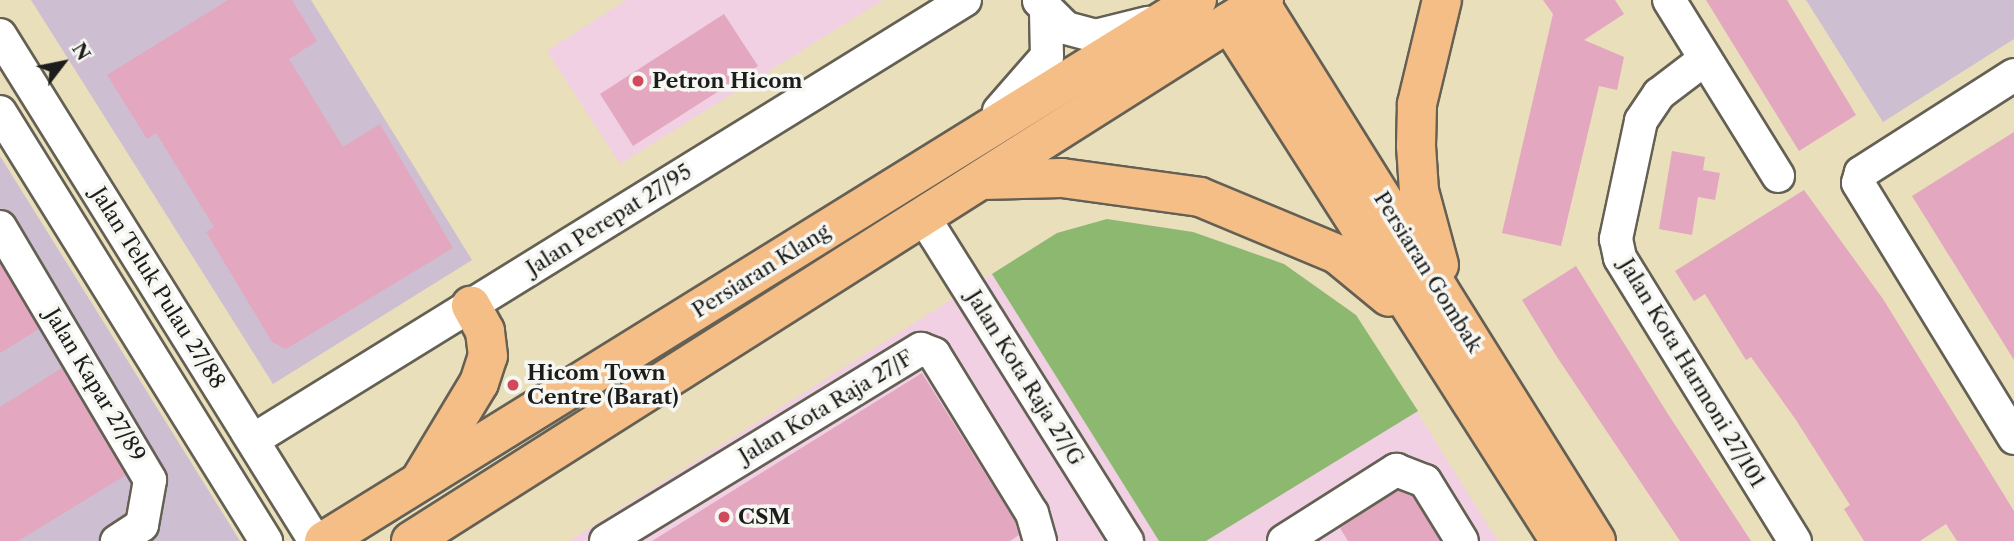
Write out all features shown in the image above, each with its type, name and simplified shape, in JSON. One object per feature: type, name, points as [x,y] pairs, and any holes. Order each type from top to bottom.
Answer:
[{"type":"main road","points":[[1442,0],[1417,104],[1416,157],[1429,238],[1451,339]]},
{"type":"main road","name":"Persiaran Gombak","points":[[1251,8],[1451,339],[1560,541]]},
{"type":"main road","name":"Persiaran Klang","points":[[324,541],[420,481],[966,166],[1251,8]]},
{"type":"main road","name":"Persiaran Klang","points":[[411,541],[923,216],[966,166],[1184,9]]},
{"type":"main road","points":[[966,166],[1152,188],[1250,213],[1364,272],[1451,339]]},
{"type":"main road","points":[[420,481],[479,383],[488,356],[485,331],[471,306]]},
{"type":"main road","name":"Persiaran Gombak","points":[[1451,339],[1596,541]]},
{"type":"street","name":"Jalan Perepat 27/95","points":[[253,440],[965,0]]},
{"type":"street","points":[[1669,0],[1778,176]]},
{"type":"street","points":[[1042,6],[1066,28],[1095,36],[1184,9]]},
{"type":"street","points":[[966,166],[1047,56],[1042,6]]},
{"type":"street","name":"Jalan Teluk Pulau 27/88","points":[[0,35],[315,541]]},
{"type":"street","name":"Jalan Kota Harmoni 27/101","points":[[1705,59],[1659,94],[1641,121],[1616,239],[1620,258],[1795,541]]},
{"type":"street","points":[[2014,75],[1861,173],[1858,183],[2014,438]]},
{"type":"street","name":"Jalan Teluk Pulau 27/88","points":[[0,112],[11,153],[266,541]]},
{"type":"street","name":"Jalan Kota Raja 27/G","points":[[923,216],[1127,541]]},
{"type":"street","name":"Jalan Kapar 27/89","points":[[0,227],[150,480],[142,525],[117,541]]},
{"type":"street","name":"Jalan Kota Raja 27/F","points":[[606,541],[921,349],[934,354],[1032,513],[1040,541]]},
{"type":"street","points":[[1284,541],[1396,470],[1425,481],[1462,541]]},
{"type":"shaded area","points":[[31,0],[311,0],[472,260],[273,384]]},
{"type":"shaded area","points":[[626,0],[883,0],[620,164],[547,51]]},
{"type":"shaded area","points":[[1806,0],[2014,0],[2014,39],[1883,122]]},
{"type":"shaded area","points":[[0,156],[240,541],[0,541]]},
{"type":"shaded area","points":[[1107,219],[1193,232],[1284,264],[1356,315],[1498,541],[569,541],[1057,233]]},
{"type":"green space","points":[[1107,219],[1193,232],[1284,264],[1356,315],[1418,411],[1206,541],[1159,541],[992,274],[1057,233]]},
{"type":"building","points":[[228,0],[292,0],[317,41],[289,59],[343,147],[380,124],[453,248],[286,349],[272,342],[206,232],[214,227],[156,133],[147,139],[107,75]]},
{"type":"building","points":[[1543,0],[1615,0],[1624,14],[1584,40],[1624,57],[1617,90],[1599,86],[1561,246],[1502,233],[1553,14]]},
{"type":"building","points":[[1706,0],[1787,0],[1856,115],[1799,151]]},
{"type":"building","points":[[724,14],[758,66],[633,146],[600,94]]},
{"type":"building","points":[[2014,132],[2014,360],[1912,196]]},
{"type":"building","points":[[1672,151],[1705,157],[1703,170],[1720,173],[1715,200],[1698,197],[1692,235],[1659,229]]},
{"type":"building","points":[[1804,190],[1883,299],[2014,511],[2014,541],[1957,541],[1946,524],[1920,541],[1864,541],[1844,509],[1850,505],[1796,420],[1751,357],[1746,360],[1705,294],[1694,301],[1675,271]]},
{"type":"building","points":[[0,263],[39,329],[0,353]]},
{"type":"building","points":[[1576,266],[1751,541],[1680,541],[1557,357],[1522,300]]},
{"type":"building","points":[[62,368],[126,475],[18,541],[0,541],[0,407]]},
{"type":"building","points":[[922,373],[1015,521],[1019,535],[1010,541],[652,541]]},
{"type":"building","points":[[1398,490],[1413,496],[1440,541],[1348,541],[1340,528]]},
{"type":"place","name":"Petron Hicom","points":[[638,81]]},
{"type":"place","name":"Hicom Town Centre (Barat)","points":[[513,385]]},
{"type":"place","name":"CSM","points":[[724,517]]}]
